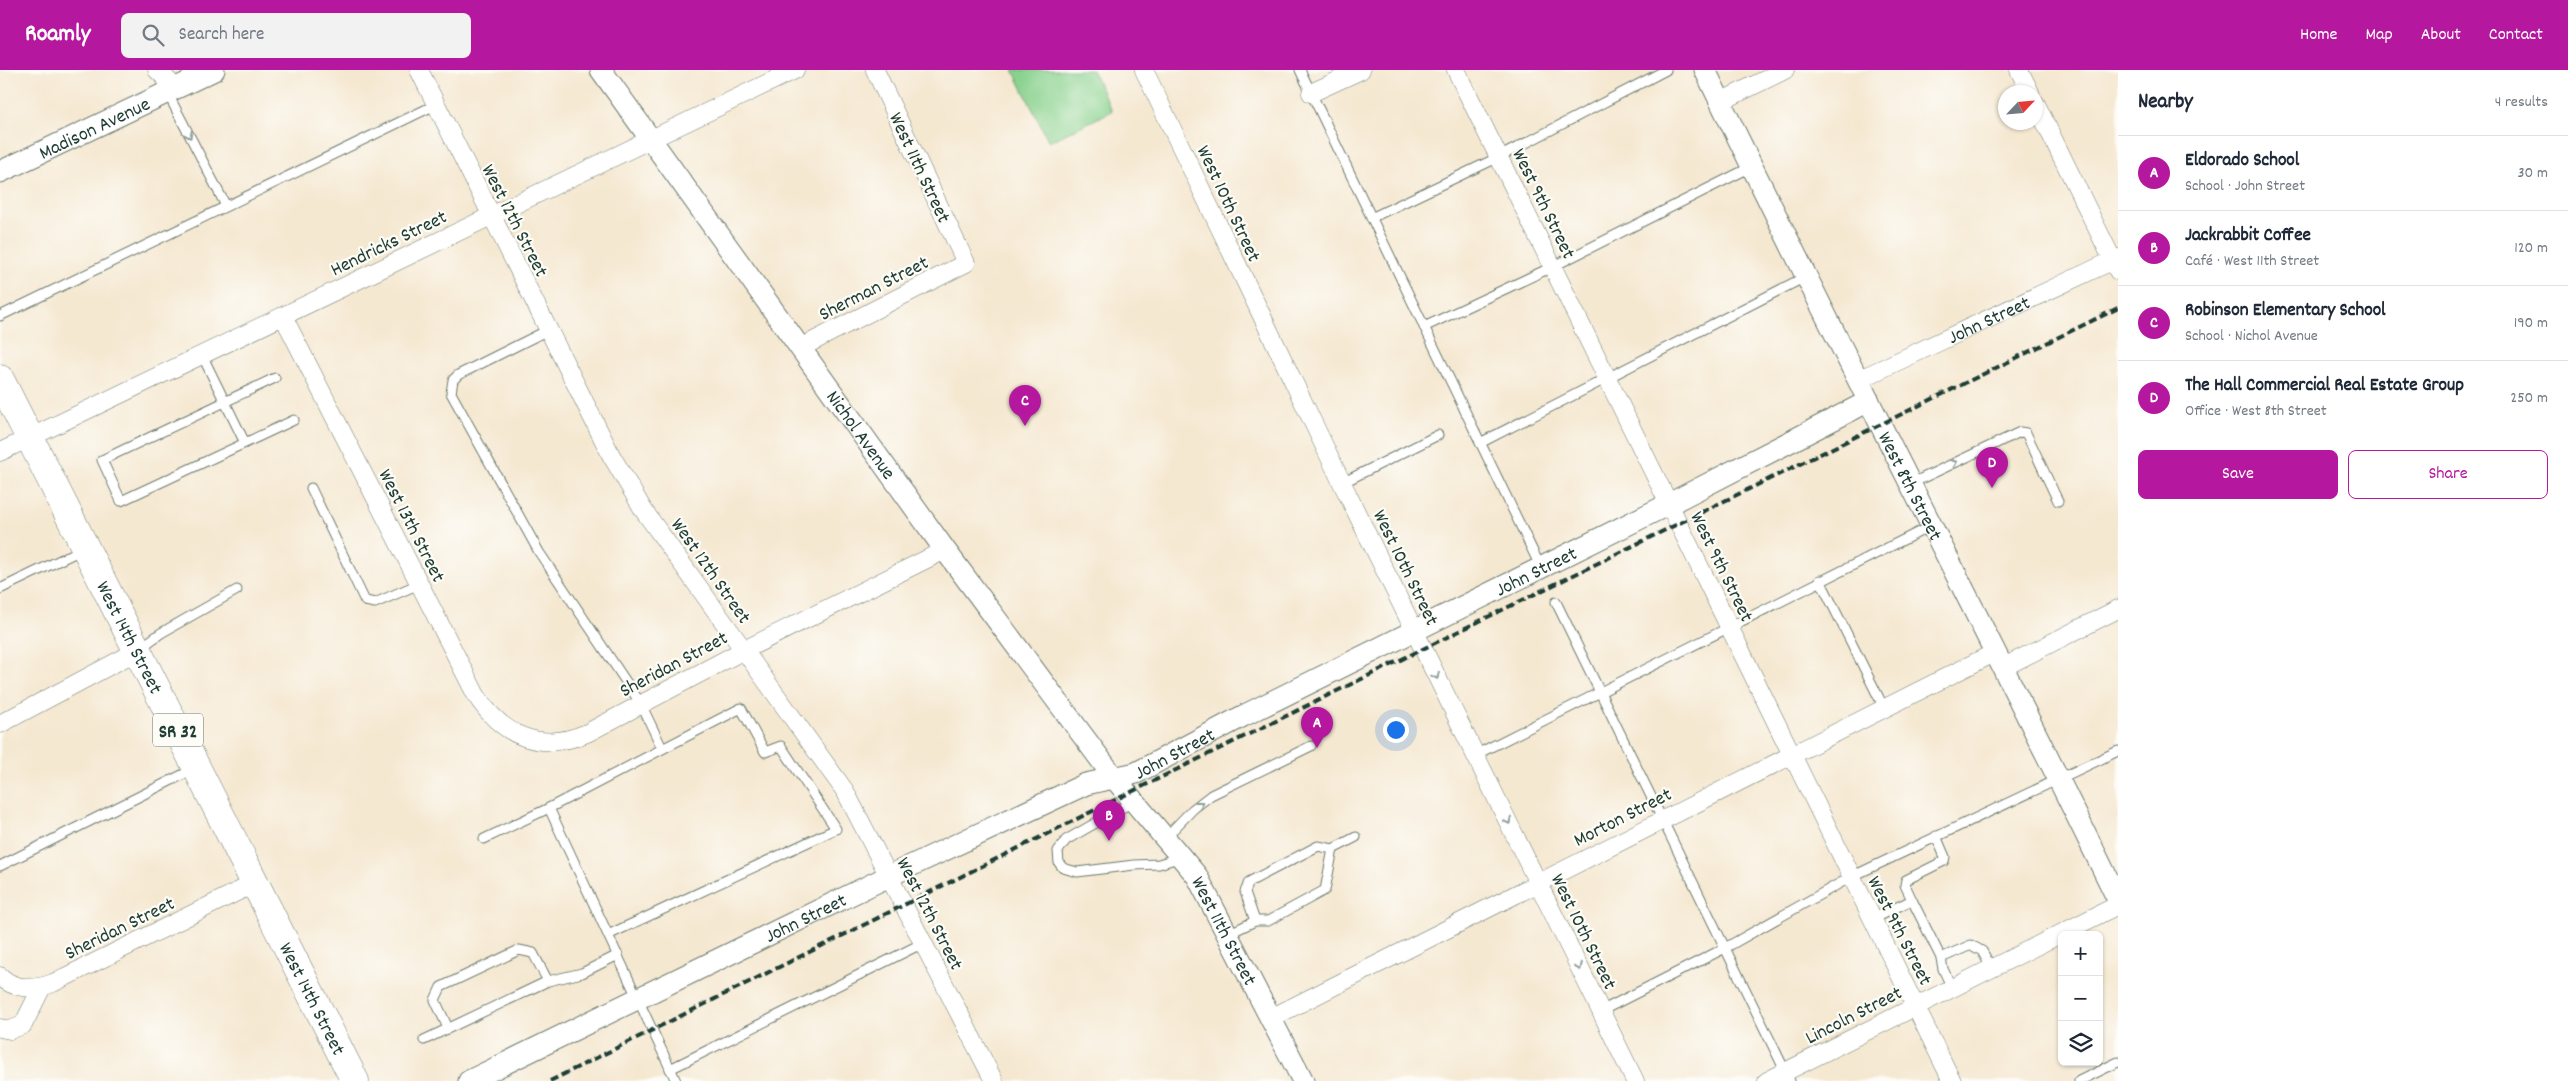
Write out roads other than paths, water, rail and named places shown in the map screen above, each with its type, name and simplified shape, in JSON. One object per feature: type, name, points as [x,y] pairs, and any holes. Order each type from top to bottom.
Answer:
[{"type":"main road","name":"West 14th Street","points":[[0,379],[355,1081]]},
{"type":"street","points":[[157,70],[172,90]]},
{"type":"street","name":"Madison Avenue","points":[[0,172],[214,70]]},
{"type":"street","name":"West 12th Street","points":[[418,70],[490,217],[611,455],[644,511],[742,651],[845,791],[994,1081]]},
{"type":"street","name":"Nichol Avenue","points":[[601,70],[945,550],[1125,791]]},
{"type":"street","name":"Hendricks Street","points":[[0,452],[795,70]]},
{"type":"street","name":"West 11th Street","points":[[875,70],[966,263]]},
{"type":"street","name":"West 10th Street","points":[[1144,70],[1342,483],[1635,1081]]},
{"type":"street","points":[[1311,93],[1361,70]]},
{"type":"street","name":"West 9th Street","points":[[1456,70],[1952,1081]]},
{"type":"street","name":"West 8th Street","points":[[1705,70],[1805,277],[1869,400],[2116,894]]},
{"type":"street","points":[[1720,102],[1785,70]]},
{"type":"street","points":[[2019,70],[2026,85]]},
{"type":"street","points":[[2043,118],[2116,263]]},
{"type":"street","name":"Sherman Street","points":[[800,348],[966,263]]},
{"type":"street","name":"John Street","points":[[1858,380],[2116,263]]},
{"type":"street","name":"West 13th Street","points":[[284,316],[419,584],[487,712],[502,726],[524,738]]},
{"type":"street","name":"John Street","points":[[469,1081],[889,876],[1086,784],[1125,791],[1136,773],[1243,716],[1669,504],[1869,400]]},
{"type":"street","name":"Sheridan Street","points":[[524,738],[544,742],[580,736],[742,651],[945,550]]},
{"type":"street","name":"Morton Street","points":[[1271,1018],[1884,708],[2118,609]]},
{"type":"street","points":[[0,724],[137,651]]},
{"type":"street","name":"West 11th Street","points":[[1125,791],[1197,876],[1303,1081]]},
{"type":"street","name":"Sheridan Street","points":[[0,976],[16,986],[42,987],[255,883]]},
{"type":"street","name":"Lincoln Street","points":[[1767,1081],[1788,1076],[1916,1006],[1992,969],[2116,894]]},
{"type":"street","points":[[0,1028],[10,1030],[23,1025],[42,987]]},
{"type":"lane","points":[[1300,70],[1541,568]]},
{"type":"lane","points":[[1372,218],[1498,157],[1666,70]]},
{"type":"lane","points":[[172,90],[226,206]]},
{"type":"lane","points":[[0,316],[435,105]]},
{"type":"lane","points":[[1424,327],[1751,167]]},
{"type":"lane","points":[[1480,443],[1805,277]]},
{"type":"lane","points":[[548,330],[458,375],[454,380],[451,392],[539,552],[641,704],[662,748]]},
{"type":"lane","points":[[202,355],[245,443]]},
{"type":"lane","points":[[275,378],[102,460],[121,501],[294,420]]},
{"type":"lane","points":[[1910,484],[2020,432],[2026,433],[2058,501]]},
{"type":"lane","points":[[1342,483],[1438,435]]},
{"type":"lane","points":[[311,488],[365,601],[375,604],[419,584]]},
{"type":"lane","points":[[1475,755],[1728,626],[1931,526]]},
{"type":"lane","points":[[0,589],[85,548]]},
{"type":"lane","points":[[1820,580],[1884,708]]},
{"type":"lane","points":[[137,651],[161,633],[237,590]]},
{"type":"lane","points":[[1556,602],[1788,1076]]},
{"type":"lane","points":[[484,839],[549,808],[741,708],[765,752],[781,746],[836,829],[610,934]]},
{"type":"lane","points":[[1165,838],[1193,810],[1212,795],[1311,746]]},
{"type":"lane","points":[[1601,1011],[1725,948],[1851,877],[2058,781],[2118,751]]},
{"type":"lane","points":[[0,866],[197,768]]},
{"type":"lane","points":[[1125,791],[1066,840],[1058,851],[1059,863],[1063,868],[1077,872],[1134,864],[1159,864],[1181,857]]},
{"type":"lane","points":[[549,808],[610,934],[636,1000],[676,1081]]},
{"type":"lane","points":[[1936,836],[1945,857],[1944,861],[1906,880],[1905,884],[1941,958],[1942,969],[1952,988]]},
{"type":"lane","points":[[1255,921],[1245,892],[1249,882],[1318,846],[1333,850],[1356,837]]},
{"type":"lane","points":[[1228,935],[1255,921],[1268,921],[1325,890],[1333,850]]},
{"type":"lane","points":[[1872,919],[1912,900]]},
{"type":"lane","points":[[670,1069],[923,943]]},
{"type":"lane","points":[[1941,958],[1971,945],[1982,951],[1992,969]]},
{"type":"lane","points":[[448,1028],[435,1000],[441,987],[519,950],[533,953],[548,981]]},
{"type":"lane","points":[[424,1040],[548,981],[582,973],[618,955]]},
{"type":"lane","points":[[2079,1081],[2118,1062]]},
{"type":"railway","points":[[550,1081],[1127,794],[2118,308]]},
{"type":"place","name":"Robinson Elementary School","points":[[1025,426]]},
{"type":"place","name":"The Hall Commercial Real Estate Group","points":[[1992,488]]},
{"type":"place","name":"Eldorado School","points":[[1317,748]]},
{"type":"place","name":"Jackrabbit Coffee","points":[[1109,841]]}]
